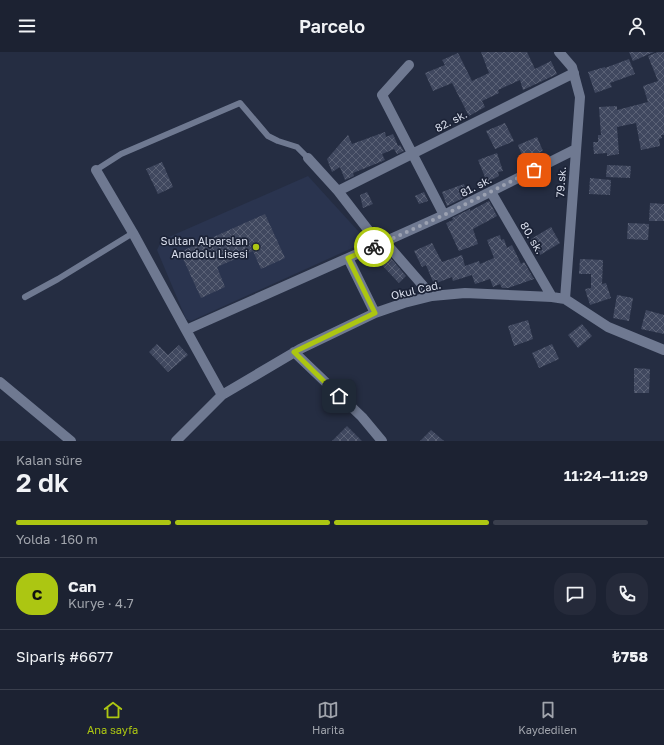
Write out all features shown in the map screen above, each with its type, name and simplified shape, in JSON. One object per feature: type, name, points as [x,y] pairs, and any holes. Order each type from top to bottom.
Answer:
[{"type":"street","points":[[559,52],[573,70]]},
{"type":"street","points":[[408,65],[382,95],[444,215]]},
{"type":"street","name":"79.sk.","points":[[565,299],[580,97],[573,70]]},
{"type":"street","name":"82. sk.","points":[[338,191],[573,70]]},
{"type":"street","name":"81. sk.","points":[[186,330],[444,215],[576,148]]},
{"type":"street","points":[[308,158],[382,243],[432,296]]},
{"type":"street","points":[[96,170],[133,233],[222,395]]},
{"type":"street","name":"80. sk.","points":[[491,192],[552,297]]},
{"type":"street","points":[[348,258],[375,313]]},
{"type":"street","name":"Okul Cad.","points":[[176,441],[222,395],[294,352],[375,313],[404,303],[432,296],[465,293],[552,297],[565,299],[608,327],[664,350]]},
{"type":"street","points":[[294,352],[362,418],[382,441]]},
{"type":"street","points":[[0,382],[71,441]]},
{"type":"lane","points":[[96,170],[121,154],[240,103],[268,136],[297,147],[308,158]]},
{"type":"lane","points":[[25,297],[58,279],[133,233]]},
{"type":"shaded area","name":"Sultan Alparslan Anadolu Lisesi","points":[[308,176],[359,232],[361,244],[191,321],[186,319],[157,250],[162,240]]},
{"type":"building","points":[[481,52],[527,52],[535,69],[551,61],[557,74],[523,90],[520,80],[498,90],[499,93],[482,101],[485,107],[469,116],[452,83],[433,91],[425,73],[445,65],[442,60],[458,53],[472,81],[489,73]]},
{"type":"building","points":[[629,52],[654,52],[633,61]]},
{"type":"building","points":[[658,52],[664,52],[664,135],[661,135],[662,138],[659,139],[660,146],[641,150],[636,123],[617,127],[619,154],[607,156],[607,153],[594,154],[593,142],[598,142],[598,135],[601,135],[599,107],[617,106],[617,110],[648,102],[643,86],[658,81],[648,56]]},
{"type":"building","points":[[629,59],[635,74],[610,83],[612,87],[595,93],[588,72],[605,68]]},
{"type":"building","points":[[505,123],[514,141],[495,149],[486,131]]},
{"type":"building","points":[[385,132],[386,137],[393,134],[398,146],[400,145],[404,151],[397,154],[394,149],[382,154],[385,160],[353,173],[354,176],[345,180],[340,167],[332,172],[327,159],[348,135],[352,144]]},
{"type":"building","points":[[537,137],[543,151],[536,154],[539,160],[526,165],[518,145]]},
{"type":"building","points":[[497,153],[503,171],[498,172],[499,176],[487,182],[478,160]]},
{"type":"building","points":[[162,162],[173,187],[158,194],[146,169]]},
{"type":"building","points":[[607,165],[631,166],[630,178],[606,177]]},
{"type":"building","points":[[590,178],[611,180],[610,195],[589,194]]},
{"type":"building","points":[[464,184],[467,194],[464,195],[465,197],[447,206],[442,192]]},
{"type":"building","points":[[367,192],[373,204],[363,208],[360,195]]},
{"type":"building","points":[[424,192],[428,201],[419,204],[415,196]]},
{"type":"building","points":[[489,201],[497,216],[473,229],[478,244],[459,251],[446,223],[453,220],[452,218]]},
{"type":"building","points":[[650,203],[664,204],[664,221],[649,221]]},
{"type":"building","points":[[265,214],[285,258],[261,269],[253,251],[217,267],[225,287],[201,298],[180,252]]},
{"type":"building","points":[[628,223],[649,224],[648,240],[627,239]]},
{"type":"building","points":[[551,227],[560,243],[540,255],[531,239]]},
{"type":"building","points":[[500,235],[501,240],[504,239],[507,248],[512,245],[521,264],[524,262],[534,279],[508,288],[502,288],[500,284],[493,287],[490,279],[475,284],[472,275],[453,281],[452,277],[434,284],[426,265],[422,267],[414,251],[432,243],[442,262],[462,255],[465,266],[479,261],[480,264],[494,258],[487,240]]},
{"type":"building","points":[[389,256],[406,276],[399,283],[381,264]]},
{"type":"building","points":[[580,259],[603,260],[602,284],[606,283],[611,298],[590,305],[585,289],[591,288],[591,274],[579,274]]},
{"type":"building","points":[[617,295],[633,298],[629,321],[613,318]]},
{"type":"building","points":[[646,310],[664,315],[664,334],[641,329]]},
{"type":"building","points":[[528,320],[533,339],[514,346],[508,326]]},
{"type":"building","points":[[582,324],[592,336],[578,348],[568,335]]},
{"type":"building","points":[[157,344],[168,355],[179,345],[188,355],[168,372],[149,352]]},
{"type":"building","points":[[552,344],[559,359],[539,368],[532,353]]},
{"type":"building","points":[[634,368],[650,369],[649,393],[634,393]]},
{"type":"building","points":[[347,426],[362,441],[332,441]]},
{"type":"building","points":[[431,430],[444,441],[420,441]]},
{"type":"way so far","points":[[374,247],[444,215],[534,170]]},
{"type":"place","name":"Sultan Alparslan Anadolu Lisesi","points":[[256,247]]},
{"type":"route","points":[[339,396],[294,352],[375,313],[348,258],[374,247]]}]
